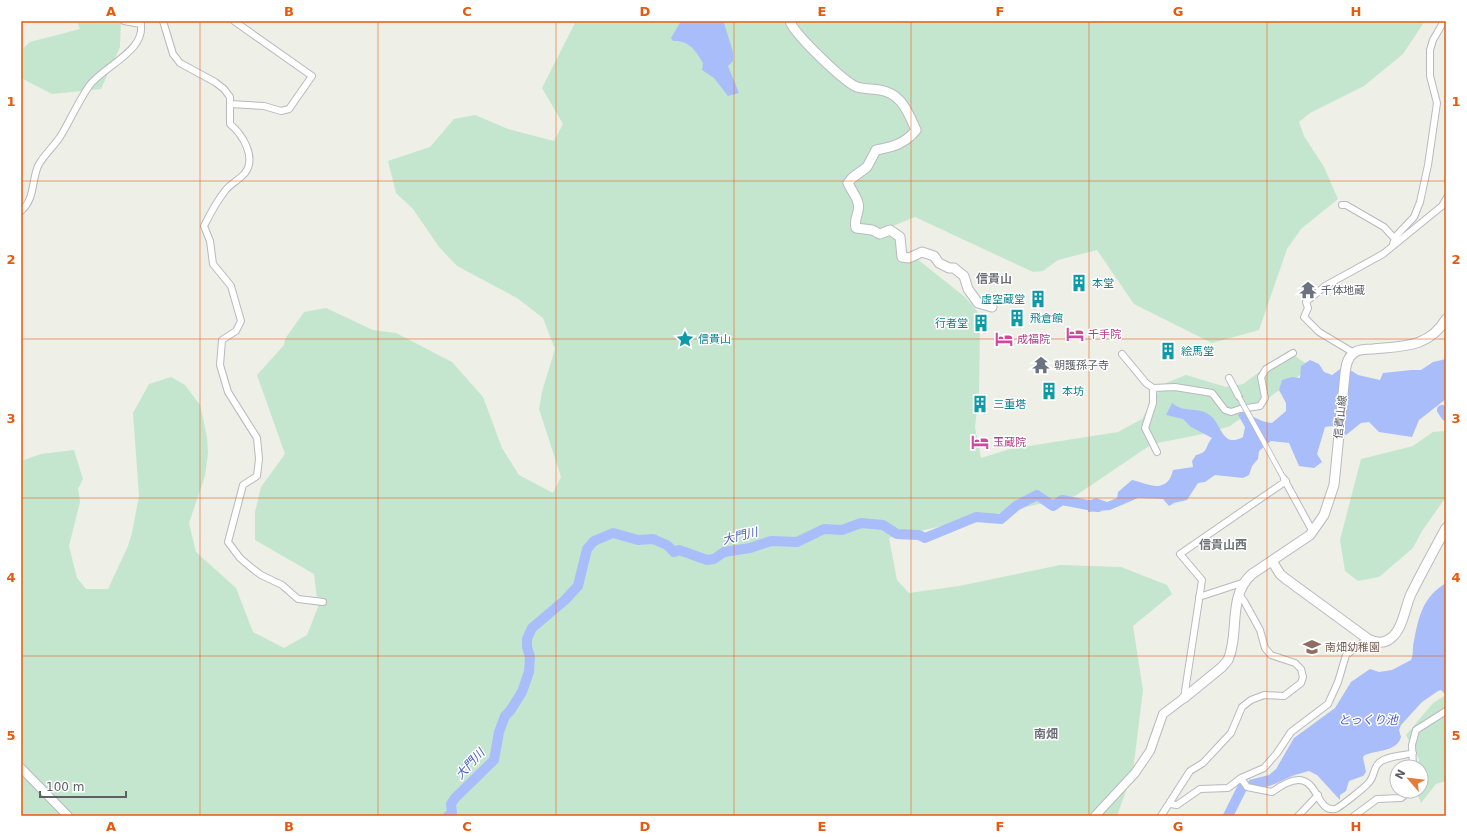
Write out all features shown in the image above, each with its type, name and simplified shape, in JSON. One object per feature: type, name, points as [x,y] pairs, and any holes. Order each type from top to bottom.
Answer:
[{"type":"main road","points":[[790,21],[831,68],[856,87],[888,92],[898,99],[909,113],[916,130],[905,142],[892,147],[876,150],[867,167],[852,178],[848,184],[859,204],[859,211],[854,221],[856,228],[872,230],[880,234],[890,230],[900,237],[902,257],[909,258],[922,252],[934,256],[939,263],[949,268],[954,268],[964,276],[968,289],[978,303],[992,307]]},
{"type":"main road","points":[[1351,356],[1359,350],[1406,346],[1422,342],[1435,335],[1446,319]]},
{"type":"main road","name":"信貴山線","points":[[1184,698],[1222,667],[1228,660],[1238,596],[1245,582],[1252,574],[1313,532],[1324,515],[1331,498],[1335,478],[1338,438],[1351,356]]},
{"type":"main road","points":[[1272,561],[1282,576],[1368,639],[1376,642],[1382,642],[1394,635],[1411,594],[1446,528]]},
{"type":"street","points":[[21,211],[32,195],[38,165],[60,136],[88,87],[96,77],[136,45],[141,38],[141,22],[124,21]]},
{"type":"street","points":[[163,21],[173,54],[180,63],[224,89],[230,97],[230,124],[245,140],[247,146],[249,164],[246,172],[225,190],[212,208],[204,226],[210,241],[213,264],[230,286],[241,321],[236,331],[222,340],[220,365],[230,396],[257,438],[259,459],[256,476],[243,485],[228,542],[240,558],[253,569],[261,575],[282,584],[298,599],[323,602]]},
{"type":"street","points":[[230,104],[264,106],[281,111],[290,108],[312,76],[234,21]]},
{"type":"street","points":[[1392,246],[1395,239],[1414,218],[1420,202],[1437,103],[1436,90],[1430,76],[1430,50],[1433,40],[1444,21]]},
{"type":"street","points":[[1351,356],[1319,332],[1304,317],[1308,308],[1306,302],[1325,286],[1383,254],[1442,206],[1446,199]]},
{"type":"street","points":[[1342,206],[1346,205],[1384,227],[1395,239]]},
{"type":"street","points":[[1122,354],[1146,383],[1153,388],[1175,387],[1212,393],[1225,410],[1230,412],[1240,408],[1260,406],[1264,398],[1261,377],[1266,369],[1293,353]]},
{"type":"street","points":[[1229,378],[1313,532]]},
{"type":"street","points":[[1153,388],[1153,403],[1145,428],[1157,452]]},
{"type":"street","points":[[1095,816],[1135,774],[1150,751],[1163,714],[1184,698],[1202,580],[1180,554],[1284,479]]},
{"type":"street","points":[[1199,598],[1245,582]]},
{"type":"street","points":[[1161,816],[1170,804],[1173,795],[1190,771],[1203,762],[1231,733],[1242,707],[1251,700],[1264,695],[1284,696],[1301,683],[1303,677],[1300,669],[1295,663],[1271,655],[1265,648],[1260,630],[1244,602],[1238,596]]},
{"type":"street","points":[[1170,804],[1177,805],[1200,789],[1228,788],[1241,778],[1264,768],[1274,757],[1291,732],[1328,704],[1338,682],[1346,655],[1368,639]]},
{"type":"street","points":[[1413,759],[1414,734],[1416,730],[1446,711]]},
{"type":"street","points":[[1241,778],[1247,786],[1272,792],[1288,781],[1300,780],[1308,782],[1315,788],[1326,808],[1340,808],[1371,780],[1378,764],[1384,759],[1413,754]]},
{"type":"street","points":[[21,768],[68,816]]},
{"type":"street","points":[[1298,816],[1318,795]]},
{"type":"street","points":[[1354,816],[1377,799],[1389,798]]},
{"type":"green space","points":[[77,21],[121,21],[120,47],[101,89],[52,94],[21,78],[21,50],[30,42],[80,29]]},
{"type":"green space","points":[[576,21],[1425,21],[1403,54],[1364,86],[1310,113],[1299,122],[1304,136],[1324,167],[1338,199],[1301,229],[1287,249],[1259,330],[1212,343],[1134,304],[1097,250],[1058,260],[1043,271],[1033,272],[915,217],[890,227],[897,243],[965,297],[977,311],[980,327],[979,392],[975,427],[981,458],[1010,449],[1118,432],[1142,419],[1153,398],[1166,383],[1186,375],[1226,387],[1243,384],[1288,351],[1311,367],[1230,426],[1208,433],[1152,444],[1075,496],[889,538],[897,580],[909,593],[959,586],[1060,565],[1121,567],[1167,585],[1172,594],[1133,626],[1143,690],[1133,771],[1117,816],[21,816],[21,461],[41,454],[74,450],[83,479],[78,489],[80,502],[69,546],[77,578],[86,589],[108,589],[128,546],[139,496],[133,413],[149,384],[171,377],[185,385],[200,405],[207,437],[208,453],[205,476],[189,523],[196,552],[236,588],[253,632],[284,648],[307,635],[318,607],[314,574],[255,540],[255,512],[261,487],[285,454],[257,375],[284,345],[285,339],[304,312],[326,308],[373,330],[396,333],[452,362],[483,397],[502,448],[519,475],[553,493],[561,477],[539,409],[542,392],[555,349],[543,318],[517,298],[457,266],[439,247],[413,209],[396,193],[388,161],[430,147],[454,119],[475,115],[508,129],[554,141],[563,124],[542,88]]},
{"type":"green space","points":[[1446,431],[1446,497],[1422,531],[1413,548],[1379,577],[1358,581],[1345,571],[1340,540],[1361,459],[1413,446],[1433,432]]},
{"type":"green space","points":[[1446,695],[1446,781],[1436,784],[1429,793],[1429,759],[1419,759],[1406,735],[1433,703]]},
{"type":"water","points":[[681,21],[721,21],[724,23],[733,52],[733,61],[728,66],[739,93],[728,96],[714,78],[702,70],[703,63],[698,54],[688,44],[673,41],[671,38]]},
{"type":"water","points":[[1446,359],[1446,399],[1419,420],[1412,437],[1379,432],[1369,422],[1361,423],[1346,435],[1332,426],[1325,427],[1317,454],[1322,462],[1314,468],[1299,466],[1289,443],[1271,441],[1259,451],[1258,459],[1252,466],[1249,475],[1243,478],[1215,475],[1205,482],[1198,483],[1187,500],[1174,503],[1169,506],[1163,499],[1138,498],[1110,510],[1088,512],[1088,501],[1096,498],[1107,502],[1117,498],[1118,492],[1132,480],[1157,486],[1162,485],[1170,478],[1173,470],[1193,467],[1192,461],[1196,455],[1205,451],[1212,438],[1191,427],[1183,419],[1166,415],[1172,403],[1182,408],[1207,413],[1212,417],[1227,438],[1236,440],[1243,437],[1245,427],[1238,415],[1241,412],[1272,423],[1286,411],[1286,403],[1279,390],[1282,380],[1292,377],[1300,378],[1301,366],[1310,360],[1319,364],[1324,372],[1332,375],[1340,369],[1352,371],[1358,375],[1380,380],[1383,373],[1421,370],[1433,362]]},
{"type":"water","name":"とっくり池","points":[[1446,583],[1446,695],[1441,690],[1422,702],[1401,725],[1399,730],[1401,737],[1399,742],[1391,748],[1365,755],[1363,757],[1366,772],[1363,776],[1349,781],[1346,791],[1340,795],[1340,800],[1317,775],[1309,771],[1264,787],[1253,786],[1248,783],[1249,780],[1269,775],[1276,769],[1294,738],[1335,708],[1351,682],[1370,669],[1379,672],[1392,670],[1411,660],[1413,644],[1423,608],[1432,594]]},
{"type":"waterway","name":"大門川","points":[[1442,410],[1446,416]]},
{"type":"waterway","name":"大門川","points":[[448,816],[452,813],[451,804],[455,798],[494,760],[499,732],[505,716],[522,692],[529,672],[530,657],[527,647],[527,639],[532,628],[565,600],[578,586],[587,549],[594,541],[613,533],[638,540],[653,539],[667,545],[674,552],[679,550],[707,560],[714,559],[724,552],[750,548],[771,541],[797,542],[824,529],[842,530],[861,523],[883,525],[897,534],[919,535],[925,538],[976,517],[1001,519],[1016,506],[1037,495],[1053,506],[1062,500],[1098,507]]},
{"type":"waterway","points":[[1228,816],[1242,788],[1245,786]]},
{"type":"place","name":"本堂","points":[[1079,283]]},
{"type":"place","name":"千体地蔵","points":[[1308,290]]},
{"type":"place","name":"虚空蔵堂","points":[[1038,299]]},
{"type":"place","name":"飛倉館","points":[[1017,318]]},
{"type":"place","name":"行者堂","points":[[981,323]]},
{"type":"place","name":"千手院","points":[[1075,334]]},
{"type":"place","name":"信貴山","points":[[685,339]]},
{"type":"place","name":"成福院","points":[[1004,339]]},
{"type":"place","name":"絵馬堂","points":[[1168,351]]},
{"type":"place","name":"朝護孫子寺","points":[[1041,365]]},
{"type":"place","name":"本坊","points":[[1049,391]]},
{"type":"place","name":"三重塔","points":[[980,404]]},
{"type":"place","name":"玉蔵院","points":[[980,442]]},
{"type":"place","name":"南畑幼稚園","points":[[1312,647]]},
{"type":"district","name":"信貴山","points":[[994,279]]},
{"type":"district","name":"信貴山西","points":[[1223,545]]},
{"type":"district","name":"南畑","points":[[1046,734]]}]
